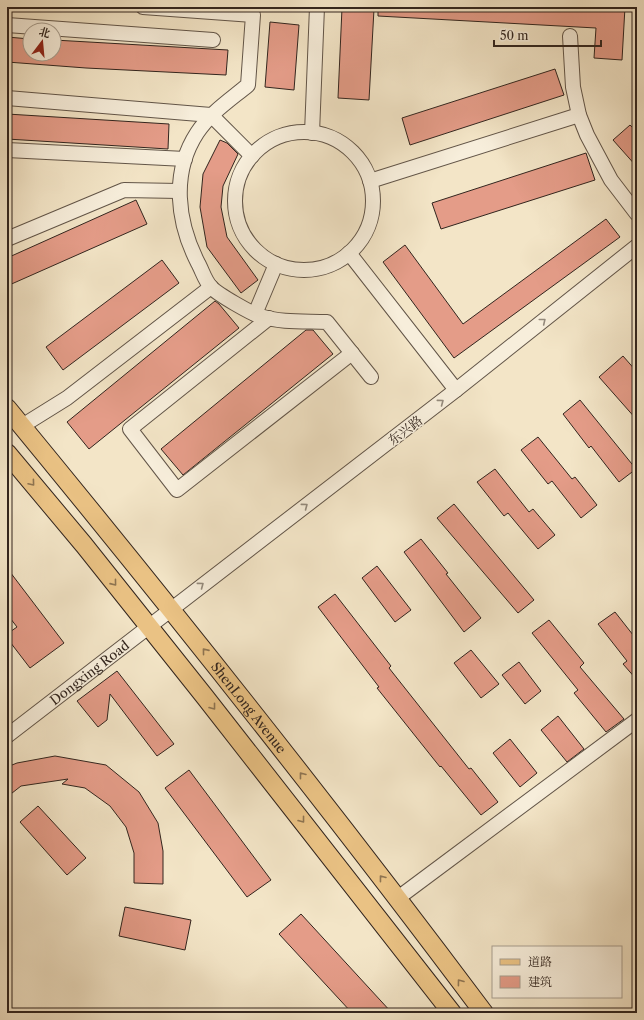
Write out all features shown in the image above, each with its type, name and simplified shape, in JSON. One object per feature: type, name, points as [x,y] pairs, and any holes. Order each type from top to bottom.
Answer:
[{"type":"main road","name":"ShenLong Avenue","points":[[7,408],[106,527],[234,688],[398,898],[484,1013]]},
{"type":"main road","points":[[7,453],[210,703],[452,1013]]},
{"type":"street","points":[[142,7],[253,15],[248,85],[211,115],[197,133],[186,154],[179,191],[180,213],[189,245],[211,287],[234,303],[260,316],[287,321],[327,322],[371,377]]},
{"type":"street","points":[[312,133],[317,7]]},
{"type":"street","points":[[7,25],[213,40]]},
{"type":"street","points":[[570,36],[573,87],[579,115],[587,135],[611,180],[637,214]]},
{"type":"street","points":[[7,98],[211,115],[252,156]]},
{"type":"street","points":[[370,181],[579,115]]},
{"type":"street","points":[[312,133],[327,136],[342,144],[354,154],[364,166],[370,181],[373,197],[372,212],[368,228],[360,242],[337,262],[322,268],[307,270],[291,269],[276,264],[260,254],[248,241],[239,225],[235,207],[236,189],[242,171],[252,156],[269,142],[290,134],[312,133]]},
{"type":"street","points":[[7,150],[185,160]]},
{"type":"street","points":[[7,240],[124,190],[179,191]]},
{"type":"street","name":"东兴路","points":[[170,609],[456,390],[637,246]]},
{"type":"street","points":[[349,253],[456,390]]},
{"type":"street","points":[[255,314],[276,264]]},
{"type":"street","points":[[22,426],[67,398],[211,287]]},
{"type":"street","points":[[269,318],[130,429],[177,490],[352,353]]},
{"type":"street","name":"Dongxing Road","points":[[7,736],[170,609]]},
{"type":"street","points":[[398,898],[637,720]]},
{"type":"building","points":[[378,7],[625,7],[622,60],[594,58],[596,28],[378,16]]},
{"type":"building","points":[[342,8],[374,9],[369,100],[338,98]]},
{"type":"building","points":[[270,22],[299,25],[294,90],[265,87]]},
{"type":"building","points":[[7,37],[22,38],[22,62],[62,62],[62,40],[228,50],[226,75],[86,68],[7,62]]},
{"type":"building","points":[[555,69],[564,95],[410,145],[402,118]]},
{"type":"building","points":[[7,114],[169,124],[168,149],[7,139]]},
{"type":"building","points":[[630,125],[637,132],[637,167],[613,140]]},
{"type":"building","points":[[220,140],[227,143],[238,154],[223,186],[221,207],[227,237],[258,280],[241,293],[207,247],[200,207],[203,174]]},
{"type":"building","points":[[586,153],[595,180],[441,229],[432,203]]},
{"type":"building","points":[[136,200],[147,224],[7,286],[7,258]]},
{"type":"building","points":[[606,219],[620,237],[454,358],[383,262],[405,245],[463,324]]},
{"type":"building","points":[[162,260],[179,283],[63,370],[46,347]]},
{"type":"building","points":[[215,301],[239,328],[89,449],[67,422]]},
{"type":"building","points":[[306,330],[313,330],[333,354],[183,475],[161,449]]},
{"type":"building","points":[[623,356],[637,372],[637,420],[599,377]]},
{"type":"building","points":[[580,400],[636,469],[619,482],[591,446],[589,448],[563,414]]},
{"type":"building","points":[[538,437],[572,479],[575,477],[597,505],[581,518],[552,481],[548,484],[521,450]]},
{"type":"building","points":[[495,469],[529,512],[533,509],[555,535],[538,549],[508,513],[504,516],[477,482]]},
{"type":"building","points":[[454,504],[534,600],[518,613],[437,518]]},
{"type":"building","points":[[421,539],[448,573],[446,574],[481,618],[464,632],[404,552]]},
{"type":"building","points":[[377,566],[411,610],[395,622],[362,578]]},
{"type":"building","points":[[7,568],[64,643],[30,668],[7,638],[7,634],[17,627],[7,614]]},
{"type":"building","points":[[335,594],[391,666],[389,668],[469,769],[471,768],[498,802],[481,815],[441,766],[440,767],[377,688],[379,687],[318,607]]},
{"type":"building","points":[[615,612],[637,640],[637,680],[623,664],[627,661],[598,624]]},
{"type":"building","points":[[549,620],[584,663],[580,667],[624,719],[606,732],[574,693],[578,690],[532,633]]},
{"type":"building","points":[[471,650],[499,684],[481,698],[454,663]]},
{"type":"building","points":[[519,662],[541,691],[525,704],[502,675]]},
{"type":"building","points":[[117,671],[174,744],[157,756],[110,694],[107,720],[98,727],[77,701]]},
{"type":"building","points":[[558,716],[584,749],[567,762],[541,730]]},
{"type":"building","points":[[510,739],[537,773],[520,787],[493,753]]},
{"type":"building","points":[[55,756],[106,765],[139,792],[158,823],[163,851],[163,884],[134,883],[134,853],[126,827],[110,806],[85,788],[62,784],[68,779],[21,786],[7,797],[7,767],[17,763]]},
{"type":"building","points":[[189,770],[271,880],[247,897],[165,788]]},
{"type":"building","points":[[38,806],[86,858],[67,875],[20,822]]},
{"type":"building","points":[[125,907],[191,920],[185,950],[119,936]]},
{"type":"building","points":[[301,914],[392,1013],[352,1013],[279,934]]}]
